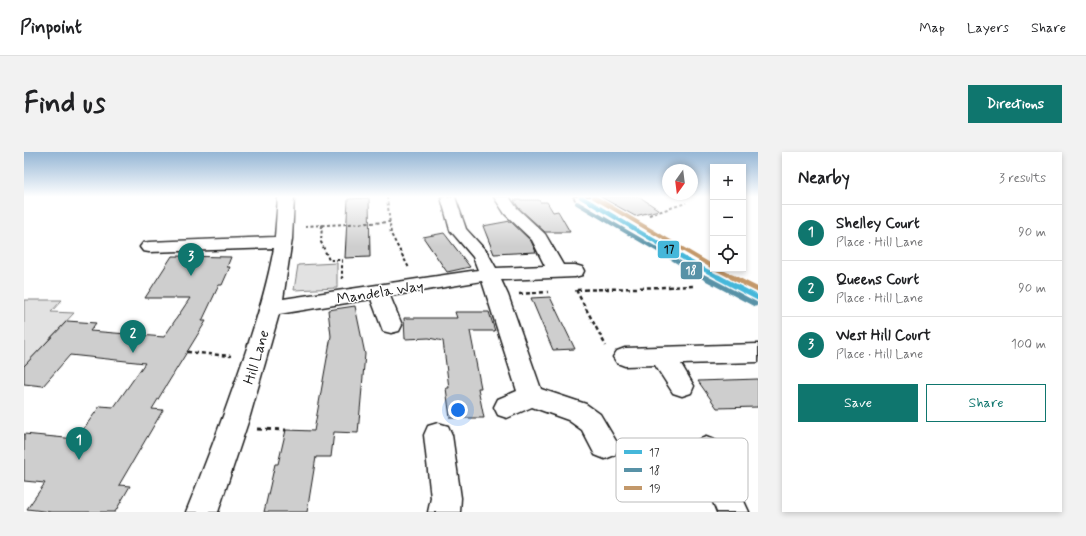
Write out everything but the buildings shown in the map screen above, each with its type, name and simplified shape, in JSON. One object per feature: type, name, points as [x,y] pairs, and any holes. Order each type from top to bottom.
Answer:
[{"type":"street","name":"Hill Lane","points":[[202,512],[231,435],[271,308],[284,242],[286,214]]},
{"type":"street","points":[[453,214],[458,230],[481,256],[498,295],[531,396]]},
{"type":"street","name":"Mandela Way","points":[[271,308],[489,274],[566,271],[539,238],[513,214]]},
{"type":"street","points":[[607,214],[710,275],[758,298]]},
{"type":"street","points":[[149,247],[284,242]]},
{"type":"street","points":[[379,292],[391,325]]},
{"type":"street","points":[[625,357],[758,353]]},
{"type":"street","points":[[662,356],[682,386]]},
{"type":"street","points":[[507,407],[531,396],[577,412],[591,422],[605,446]]},
{"type":"street","points":[[438,435],[446,498],[444,512]]},
{"type":"street","points":[[729,502],[733,512]]},
{"type":"path","points":[[389,214],[392,234],[419,286]]},
{"type":"path","points":[[623,224],[654,214]]},
{"type":"path","points":[[298,226],[390,222]]},
{"type":"path","points":[[322,225],[321,242],[329,260],[342,260],[341,298]]},
{"type":"path","points":[[625,357],[608,348],[576,290],[699,286],[710,275]]},
{"type":"path","points":[[498,295],[552,292]]},
{"type":"path","points":[[187,352],[256,358]]},
{"type":"shaded area","points":[[337,263],[337,288],[294,290],[298,265]]},
{"type":"shaded area","points":[[24,300],[62,300],[51,312],[74,313],[24,366]]},
{"type":"transit line","name":"18","points":[[595,214],[687,268],[755,304]]},
{"type":"transit line","name":"17","points":[[609,214],[690,262],[758,298]]},
{"type":"transit line","name":"19","points":[[623,214],[710,265]]},
{"type":"transit line","name":"19","points":[[723,272],[758,290]]},
{"type":"place","name":"West Hill Court","points":[[191,276]]},
{"type":"place","name":"Queens Court","points":[[133,353]]},
{"type":"place","name":"Shelley Court","points":[[79,460]]}]
